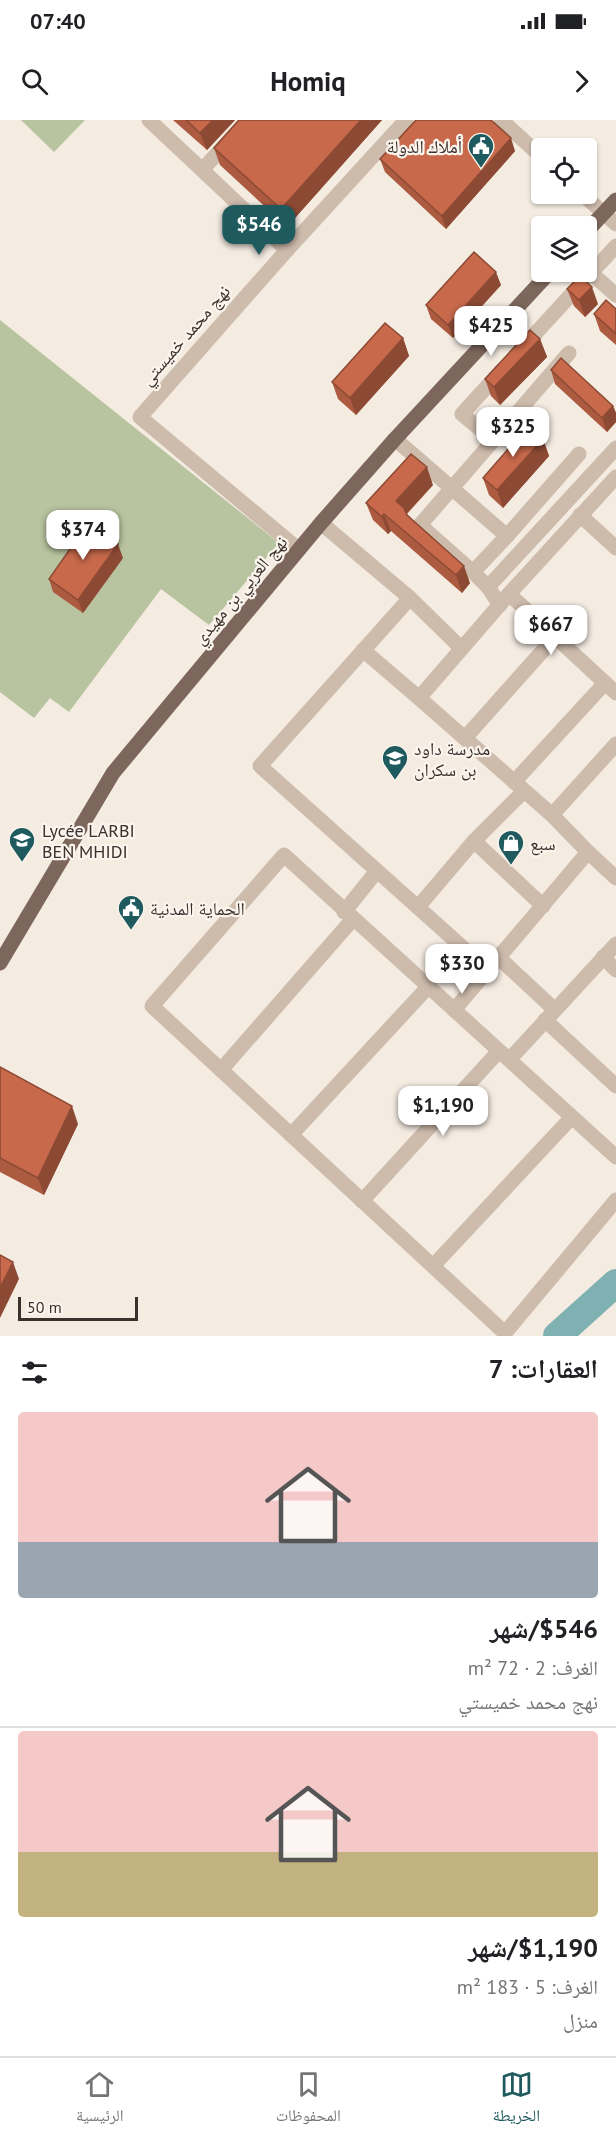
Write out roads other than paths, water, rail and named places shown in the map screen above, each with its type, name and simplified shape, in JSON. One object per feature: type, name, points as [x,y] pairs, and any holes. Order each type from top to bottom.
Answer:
[{"type":"main road","points":[[597,221],[616,200]]},
{"type":"main road","name":"نهج العربي بن مهيدي","points":[[0,963],[113,773],[298,549],[395,439],[541,282]]},
{"type":"street","points":[[149,120],[287,250]]},
{"type":"street","points":[[203,169],[248,120]]},
{"type":"street","name":"نهج محمد خميستي","points":[[298,549],[140,417],[287,250],[406,120]]},
{"type":"street","points":[[501,120],[531,147]]},
{"type":"street","points":[[593,204],[616,224]]},
{"type":"street","points":[[597,267],[616,246]]},
{"type":"street","points":[[597,278],[616,295]]},
{"type":"street","points":[[494,440],[462,414],[583,282]]},
{"type":"street","points":[[418,907],[519,786],[610,688],[555,637],[488,587],[420,525],[569,352]]},
{"type":"street","points":[[395,439],[507,536]]},
{"type":"street","points":[[488,587],[616,448]]},
{"type":"street","points":[[473,572],[579,454]]},
{"type":"street","points":[[419,698],[461,648],[616,477]]},
{"type":"street","points":[[580,515],[616,548]]},
{"type":"street","points":[[321,523],[410,598],[461,648]]},
{"type":"street","points":[[410,598],[260,766],[489,971]]},
{"type":"street","points":[[465,738],[555,637]]},
{"type":"street","points":[[363,650],[552,815],[616,878]]},
{"type":"street","points":[[552,815],[616,744]]},
{"type":"street","points":[[474,842],[543,906]]},
{"type":"street","points":[[454,1010],[588,852]]},
{"type":"street","points":[[615,1153],[572,1117],[284,855],[152,1006],[506,1333],[616,1200]]},
{"type":"street","points":[[221,1070],[349,915],[376,872]]},
{"type":"street","points":[[362,1201],[505,1055],[550,1016],[616,944]]},
{"type":"street","points":[[603,957],[616,969]]},
{"type":"street","points":[[499,958],[615,1085]]},
{"type":"street","points":[[291,1135],[428,987]]},
{"type":"street","points":[[433,1266],[572,1117]]},
{"type":"waterway","points":[[557,1336],[616,1283]]},
{"type":"place","name":"أملاك الدولة","points":[[481,169]]},
{"type":"place","name":"مدرسة داود بن سكران","points":[[395,781]]},
{"type":"place","name":"Lycée LARBI BEN MHIDI","points":[[22,863]]},
{"type":"place","name":"سبع","points":[[511,866]]},
{"type":"place","name":"الحماية المدنية","points":[[131,931]]}]
